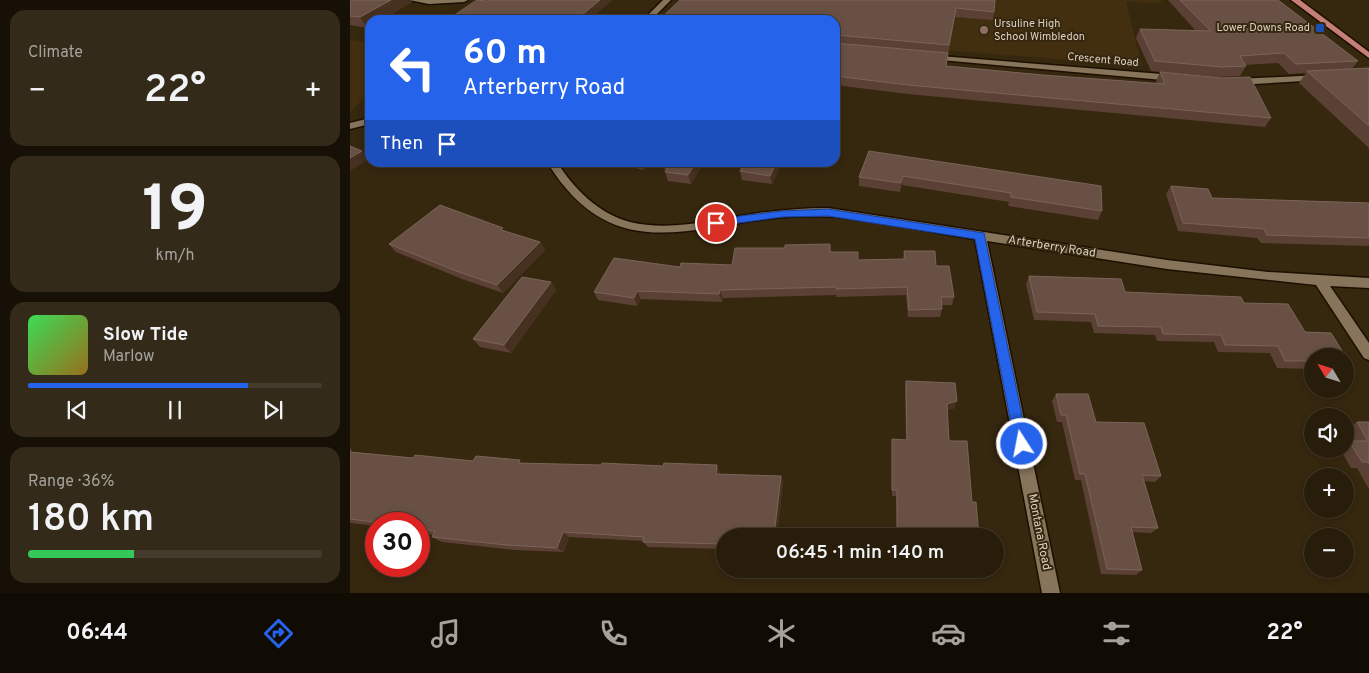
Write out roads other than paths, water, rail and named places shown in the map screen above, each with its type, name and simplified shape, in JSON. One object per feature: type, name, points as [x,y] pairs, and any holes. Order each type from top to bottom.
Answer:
[{"type":"main road","points":[[1295,0],[1369,56]]},
{"type":"street","points":[[413,0],[429,2],[464,0]]},
{"type":"street","points":[[652,15],[667,0]]},
{"type":"street","name":"Crescent Road","points":[[921,56],[1187,79]]},
{"type":"street","points":[[1227,82],[1329,77]]},
{"type":"street","points":[[350,126],[365,122]]},
{"type":"street","name":"Arterberry Road","points":[[555,167],[561,178],[584,201],[613,220],[641,228],[679,227],[754,217],[828,212],[1173,265],[1320,282],[1369,283]]},
{"type":"street","name":"Montana Road","points":[[980,236],[1051,593]]},
{"type":"street","points":[[1320,282],[1369,354]]},
{"type":"place","name":"Lower Downs Road","points":[[1320,28]]},
{"type":"place","name":"Ursuline High School Wimbledon","points":[[984,30]]}]
